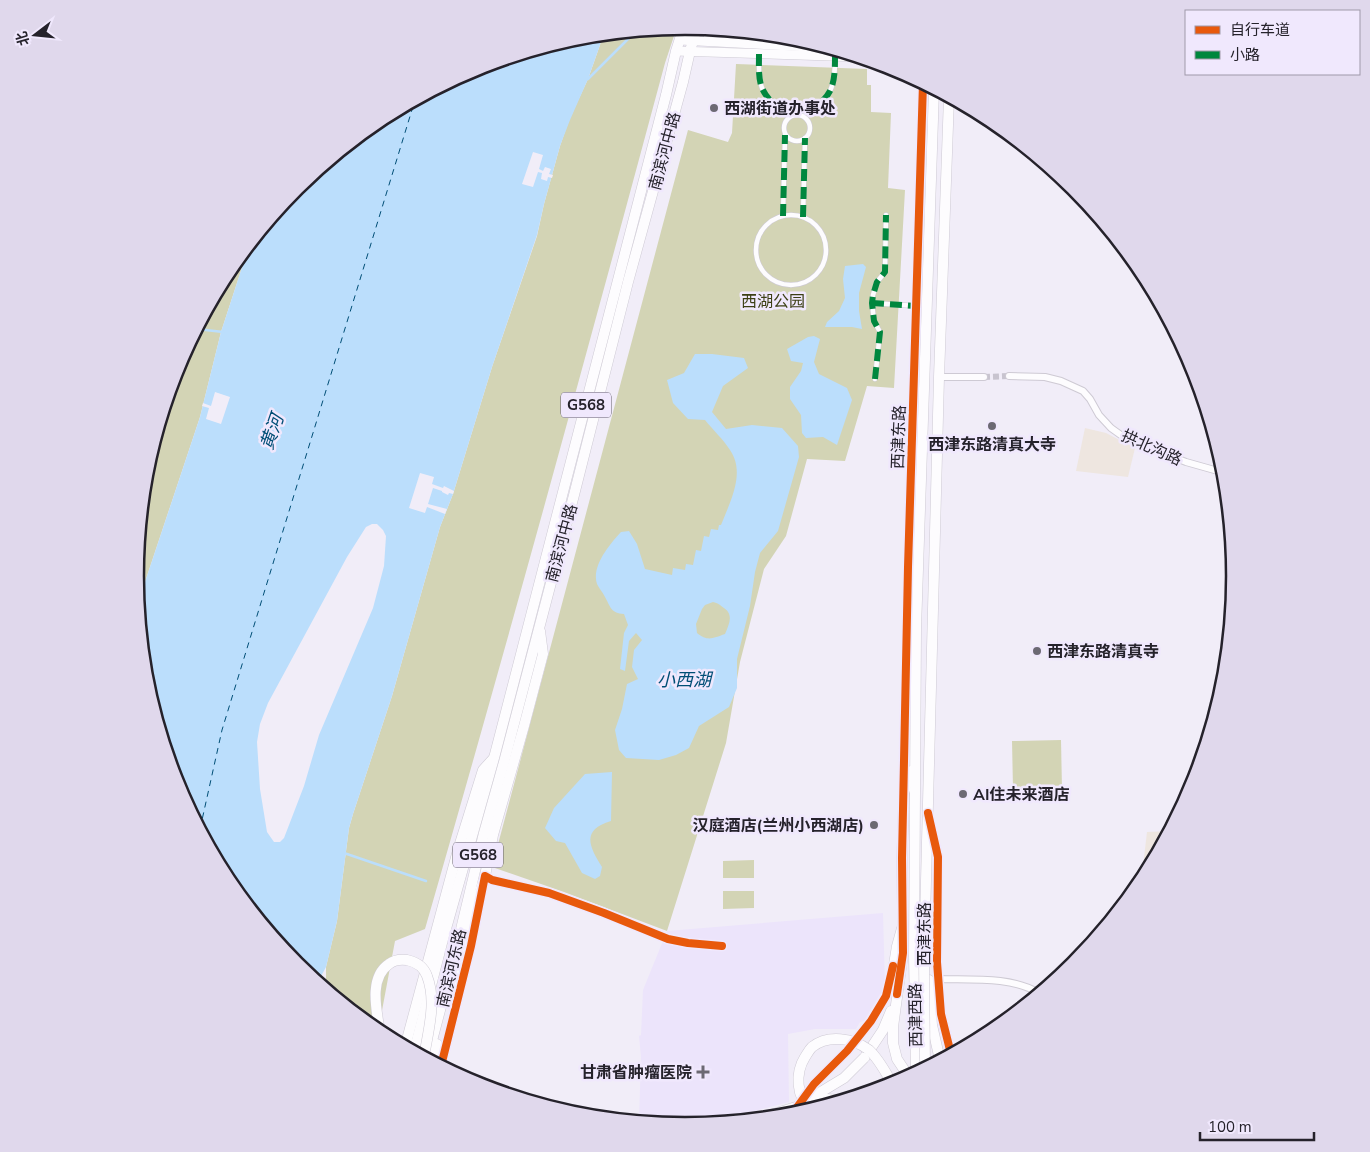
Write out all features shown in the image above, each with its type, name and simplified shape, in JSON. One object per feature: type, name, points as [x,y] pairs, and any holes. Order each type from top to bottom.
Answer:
[{"type":"main road","name":"南滨河中路","points":[[416,1046],[442,943],[494,758],[681,35]]},
{"type":"main road","name":"南滨河中路","points":[[429,1052],[628,282],[695,35]]},
{"type":"main road","points":[[680,40],[797,46]]},
{"type":"main road","points":[[676,51],[834,56]]},
{"type":"main road","name":"西津东路","points":[[919,957],[915,760],[917,611],[934,96]]},
{"type":"main road","name":"西津东路","points":[[919,957],[926,890],[939,377],[949,103]]},
{"type":"main road","points":[[435,1055],[466,934],[485,876],[493,835],[543,654],[539,625]]},
{"type":"main road","points":[[407,1040],[458,850],[483,770],[494,758]]},
{"type":"main road","points":[[904,1071],[897,1059],[892,1027],[903,954],[904,793],[915,760]]},
{"type":"main road","points":[[926,890],[929,987],[932,1025],[939,1054]]},
{"type":"main road","points":[[919,957],[925,1061]]},
{"type":"main road","name":"西津西路","points":[[916,1065],[919,957]]},
{"type":"main road","points":[[379,1022],[376,999],[378,975],[384,967],[393,961],[403,959],[413,961],[421,967],[427,976],[432,1005],[425,1050]]},
{"type":"main road","points":[[809,1103],[844,1078],[864,1058],[884,1030],[897,994]]},
{"type":"main road","points":[[806,1104],[801,1096],[798,1079],[801,1063],[811,1048],[825,1040],[843,1039],[857,1042],[870,1052],[889,1077]]},
{"type":"street","points":[[706,42],[707,36]]},
{"type":"street","points":[[759,54],[759,73],[762,88],[770,100],[782,109],[802,116],[809,124],[810,129],[805,138],[803,217]]},
{"type":"street","points":[[783,216],[785,123],[792,116],[810,109],[823,101],[831,89],[835,56]]},
{"type":"street","name":"西津东路","points":[[904,793],[908,567],[923,90]]},
{"type":"street","points":[[786,135],[796,142],[805,138]]},
{"type":"street","points":[[793,215],[803,217],[817,226],[824,238],[826,251],[823,265],[815,276],[803,283],[790,285],[776,282],[766,274],[758,262],[756,248],[760,235],[768,224],[779,217],[793,215]]},
{"type":"street","points":[[875,380],[880,332],[874,320],[872,303],[877,282],[885,272],[886,215]]},
{"type":"street","points":[[872,303],[916,306]]},
{"type":"street","name":"拱北沟路","points":[[1009,376],[1045,377],[1061,381],[1084,392],[1099,414],[1125,438],[1186,462],[1216,470]]},
{"type":"street","points":[[939,377],[984,377]]},
{"type":"street","name":"西津东路","points":[[928,813],[938,857],[938,979],[942,1014],[950,1048]]},
{"type":"street","points":[[485,876],[492,880],[567,899],[668,939],[688,944],[722,946]]},
{"type":"street","name":"南滨河东路","points":[[443,1059],[471,946],[485,876]]},
{"type":"street","points":[[798,1105],[814,1084],[848,1051],[871,1021],[886,996],[902,924]]},
{"type":"street","name":"西津东路","points":[[938,979],[1007,982],[1024,985],[1033,990]]},
{"type":"street","points":[[805,1104],[807,1093]]},
{"type":"shaded area","points":[[1085,428],[1106,433],[1135,448],[1128,477],[1076,471]]},
{"type":"shaded area","points":[[1162,831],[1143,864],[1147,832]]},
{"type":"shaded area","points":[[883,913],[885,986],[864,1021],[860,1022],[856,1029],[815,1029],[788,1034],[789,1102],[747,1113],[685,1117],[639,1115],[641,1057],[639,1036],[641,1035],[643,990],[667,931]]},
{"type":"green space","points":[[674,35],[665,63],[487,713],[425,929],[395,941],[380,1023],[326,981],[326,967],[337,921],[349,828],[392,696],[440,527],[453,494],[492,367],[537,236],[560,146],[601,42],[614,40]]},
{"type":"green space","name":"西湖公园","points":[[736,64],[867,69],[867,85],[871,85],[871,112],[891,113],[888,188],[905,190],[894,388],[867,386],[845,461],[807,459],[786,536],[764,569],[740,662],[726,743],[667,931],[492,867],[688,130],[728,142],[732,133]]},
{"type":"green space","points":[[243,264],[221,332],[200,417],[144,584],[145,541],[149,505],[154,470],[162,436],[185,369],[200,337],[216,305]]},
{"type":"green space","points":[[1061,740],[1062,789],[1013,789],[1012,741]]},
{"type":"green space","points":[[754,860],[754,878],[723,878],[723,861]]},
{"type":"green space","points":[[723,891],[754,891],[754,908],[723,909]]},
{"type":"water","name":"黄河","points":[[601,42],[588,79],[560,146],[537,235],[492,367],[453,494],[440,527],[392,696],[353,814],[349,828],[337,921],[326,967],[321,976],[278,933],[235,877],[216,846],[185,783],[162,716],[154,682],[145,611],[144,584],[200,417],[221,332],[243,264],[278,219],[302,193],[356,147],[384,126],[415,107],[478,76],[545,53]],"holes":[[[377,524],[386,536],[384,566],[373,608],[319,735],[304,786],[284,838],[280,842],[274,842],[267,832],[260,789],[257,742],[260,724],[268,703],[347,557],[366,527]]]},
{"type":"water","points":[[863,264],[866,267],[859,293],[862,329],[825,327],[827,322],[839,311],[845,298],[843,279],[845,266]]},
{"type":"water","points":[[814,336],[820,339],[814,362],[819,374],[847,388],[852,400],[837,445],[823,437],[806,438],[802,433],[801,415],[790,399],[790,387],[801,371],[803,363],[791,361],[787,349],[808,337]]},
{"type":"water","name":"小西湖","points":[[695,354],[744,358],[748,368],[723,386],[712,412],[726,429],[752,425],[782,428],[798,446],[799,457],[778,531],[760,553],[737,659],[737,688],[729,707],[699,726],[689,748],[676,755],[659,760],[626,758],[619,750],[615,730],[627,684],[638,679],[632,667],[634,650],[642,640],[636,633],[629,641],[625,671],[620,669],[624,633],[628,625],[624,614],[612,609],[597,584],[596,577],[599,563],[607,549],[621,532],[629,531],[637,544],[645,569],[672,575],[673,568],[685,570],[686,564],[693,565],[696,550],[701,551],[704,536],[709,537],[711,529],[718,530],[719,525],[721,525],[737,478],[735,459],[721,438],[705,420],[688,419],[673,403],[667,380],[684,373]],"holes":[[[713,602],[727,611],[730,617],[729,623],[725,634],[714,638],[704,638],[697,633],[696,624],[705,605]]]},
{"type":"water","points":[[612,772],[611,821],[595,829],[590,840],[591,846],[602,867],[600,876],[595,879],[582,873],[565,843],[556,841],[545,828],[554,808],[585,774]]},
{"type":"pier","points":[[533,152],[543,155],[539,169],[543,171],[545,167],[551,169],[549,174],[553,175],[552,178],[548,177],[547,181],[541,179],[542,173],[538,172],[533,187],[522,184]]},
{"type":"pier","points":[[215,392],[230,397],[221,424],[206,419],[209,408],[202,406],[203,403],[211,406]]},
{"type":"pier","points":[[420,473],[434,477],[432,484],[443,488],[444,486],[454,491],[453,494],[449,493],[448,495],[433,488],[428,504],[447,509],[445,514],[427,507],[425,513],[409,508]]},
{"type":"waterway","points":[[588,79],[629,38]]},
{"type":"waterway","points":[[204,330],[223,332]]},
{"type":"waterway","points":[[344,853],[426,881]]},
{"type":"ferry route","points":[[202,819],[222,730],[412,109]]},
{"type":"tunnel","points":[[984,377],[1009,376]]},
{"type":"marked path","points":[[759,54],[760,80],[768,98],[785,110],[795,111],[815,107],[830,91],[834,78],[835,56]]},
{"type":"marked path","points":[[783,216],[785,135]]},
{"type":"marked path","points":[[803,217],[805,138]]},
{"type":"marked path","points":[[875,379],[880,332],[874,321],[872,303],[877,282],[885,272],[886,215]]},
{"type":"marked path","points":[[872,303],[916,306]]},
{"type":"cycle path","points":[[897,994],[903,953],[902,858],[908,567],[923,90]]},
{"type":"cycle path","points":[[928,813],[938,857],[937,962],[941,1014],[949,1048]]},
{"type":"cycle path","points":[[443,1059],[471,946],[485,876],[492,880],[549,893],[668,939],[722,946]]},
{"type":"cycle path","points":[[798,1105],[814,1084],[847,1051],[871,1021],[886,996],[893,966]]},
{"type":"place","name":"西湖街道办事处","points":[[714,108]]},
{"type":"place","name":"西津东路清真大寺","points":[[992,426]]},
{"type":"place","name":"西津东路清真寺","points":[[1037,651]]},
{"type":"place","name":"AI住未来酒店","points":[[963,794]]},
{"type":"place","name":"汉庭酒店(兰州小西湖店)","points":[[874,825]]},
{"type":"place","name":"甘肃省肿瘤医院","points":[[703,1072]]}]
